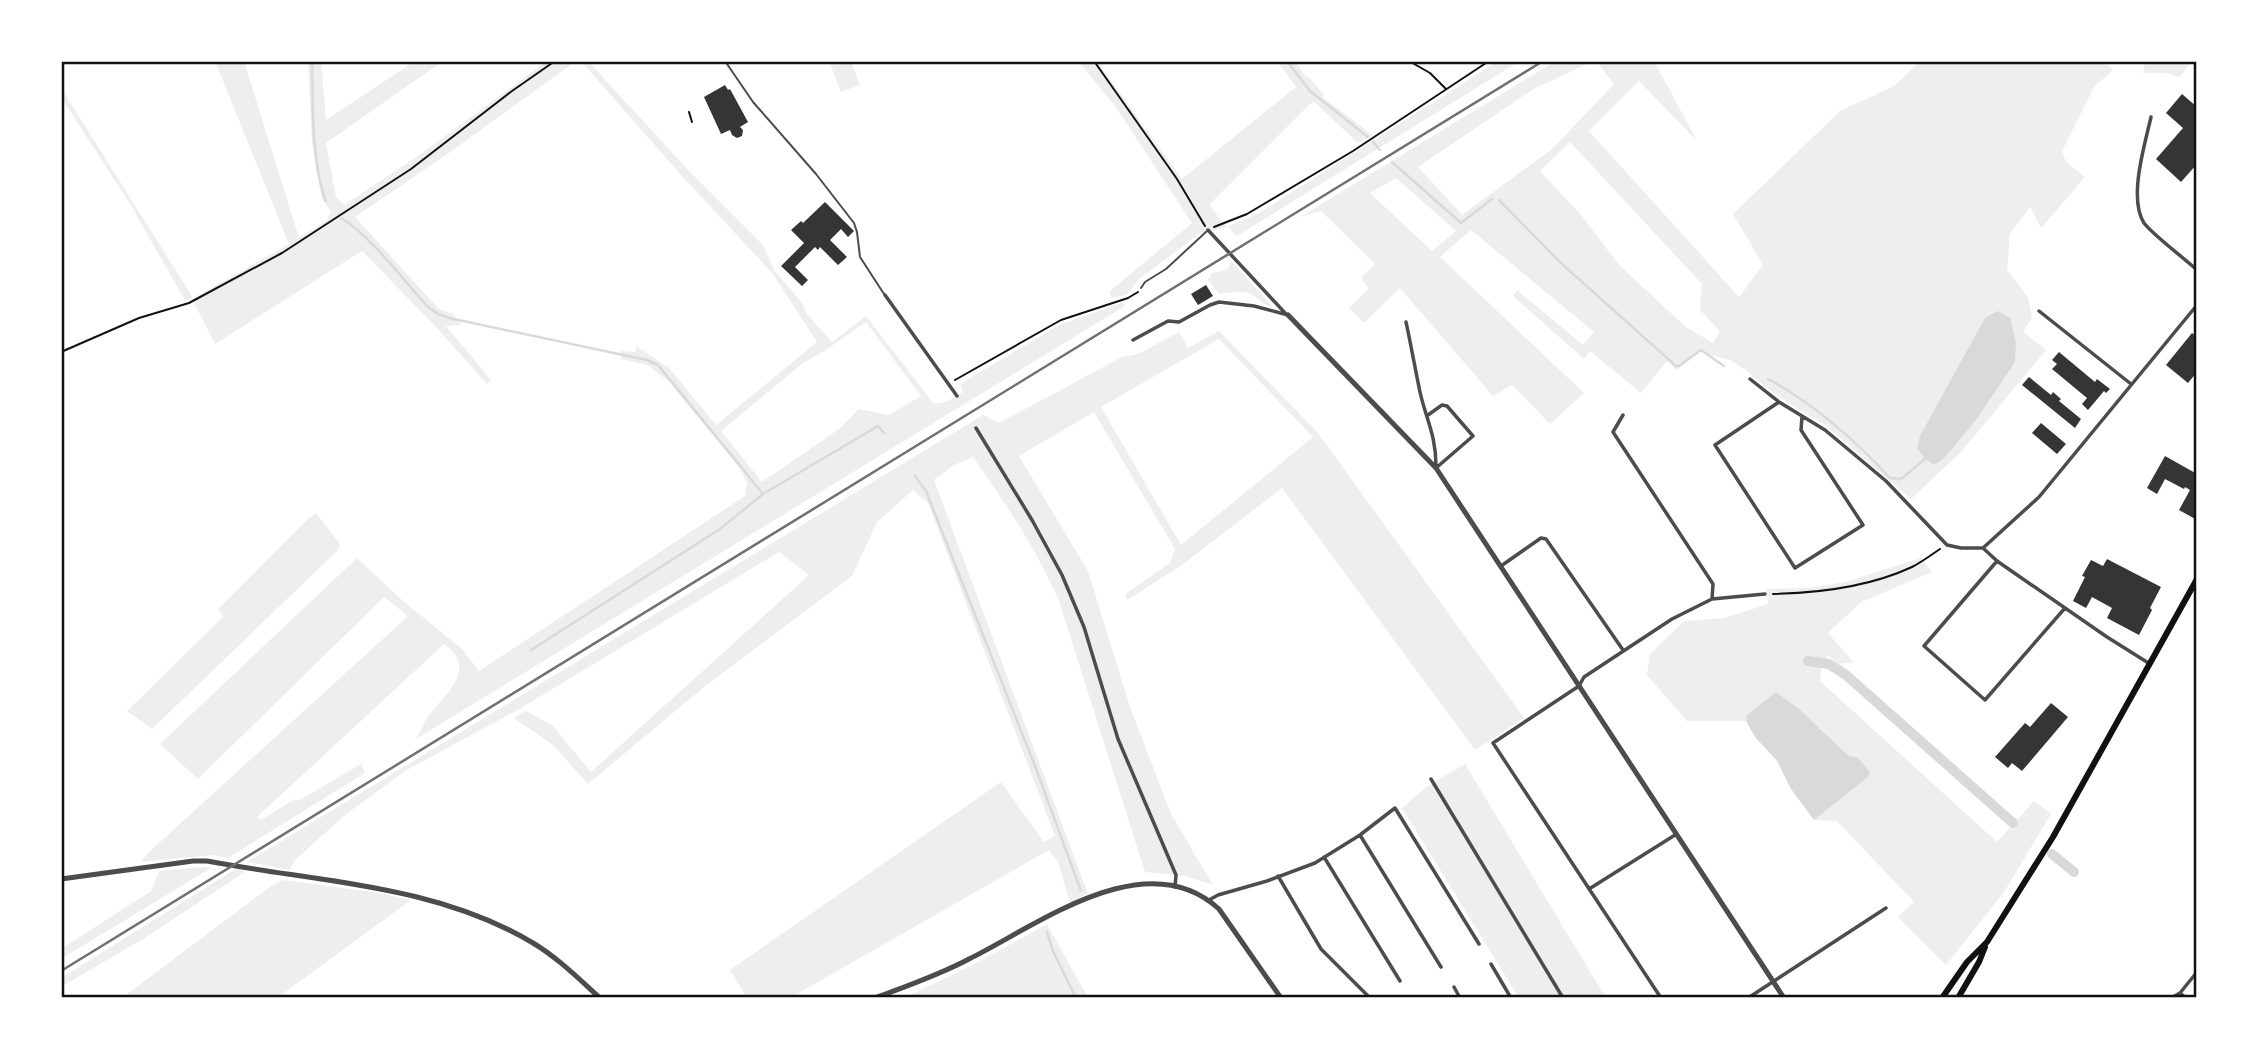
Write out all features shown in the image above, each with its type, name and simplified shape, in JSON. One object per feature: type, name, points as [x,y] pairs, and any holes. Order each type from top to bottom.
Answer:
[{"type":"main road","points":[[1958,998],[1987,942],[2053,837],[2197,579]]},
{"type":"main road","points":[[1942,998],[1967,962],[1987,942]]},
{"type":"street","points":[[2151,117],[2139,173],[2138,208],[2145,223],[2197,270]]},
{"type":"street","points":[[1208,230],[1436,468],[1784,998]]},
{"type":"street","points":[[885,295],[957,396]]},
{"type":"street","points":[[1133,340],[1168,321],[1179,323],[1219,302],[1254,306],[1288,316]]},
{"type":"street","points":[[1750,379],[1779,402],[1825,430],[1886,481],[1947,545],[1983,548],[2039,497],[2197,305]]},
{"type":"street","points":[[2039,311],[2131,384]]},
{"type":"street","points":[[1406,322],[1420,394],[1436,449],[1436,468]]},
{"type":"street","points":[[1779,402],[1715,445],[1795,568],[1863,525],[1801,430],[1802,417]]},
{"type":"street","points":[[1428,415],[1442,405],[1447,406],[1473,436],[1436,468]]},
{"type":"street","points":[[1623,415],[1612,432],[1713,584],[1712,599]]},
{"type":"street","points":[[976,428],[1062,575],[1084,627],[1118,739],[1176,875],[1175,887]]},
{"type":"street","points":[[1501,566],[1541,538],[1546,539],[1623,650]]},
{"type":"street","points":[[1983,548],[1997,561],[2150,664]]},
{"type":"street","points":[[1997,561],[1924,646],[1985,700],[2065,608]]},
{"type":"street","points":[[1661,998],[1493,743],[1579,686],[1584,677],[1672,619],[1712,599],[1765,594]]},
{"type":"street","points":[[1431,779],[1563,998]]},
{"type":"street","points":[[1209,900],[1315,863],[1360,835],[1395,808],[1479,944]]},
{"type":"street","points":[[1360,835],[1441,967]]},
{"type":"street","points":[[1589,890],[1675,835]]},
{"type":"street","points":[[1324,857],[1400,981]]},
{"type":"street","points":[[61,879],[193,861],[380,888],[474,916],[513,932],[564,966],[600,998]]},
{"type":"street","points":[[1278,876],[1321,949],[1370,998]]},
{"type":"street","points":[[875,998],[967,961],[1055,913],[1096,895],[1125,886],[1158,885],[1189,890],[1209,900],[1228,919],[1263,975],[1281,998]]},
{"type":"street","points":[[1748,998],[1886,908]]},
{"type":"street","points":[[1491,964],[1511,998]]},
{"type":"street","points":[[2171,998],[2180,993],[2197,972]]},
{"type":"street","points":[[1454,987],[1460,998]]},
{"type":"street","points":[[2180,993],[2186,998]]},
{"type":"lane","points":[[725,61],[753,102],[816,174],[853,223],[857,232],[860,257],[885,295]]},
{"type":"lane","points":[[1141,288],[1144,282],[1166,269],[1208,230]]},
{"type":"path","points":[[61,352],[139,318],[189,303],[282,253],[411,169],[555,61]]},
{"type":"path","points":[[1094,61],[1177,180],[1208,230],[1247,214],[1353,151],[1489,61]]},
{"type":"path","points":[[1409,61],[1430,73],[1447,89]]},
{"type":"path","points":[[689,112],[692,122]]},
{"type":"path","points":[[950,384],[1061,320],[1128,298],[1141,288]]},
{"type":"path","points":[[1765,594],[1798,594],[1854,587],[1912,567],[1947,545]]},
{"type":"shaded area","points":[[215,61],[244,61],[299,238],[327,220],[331,211],[322,199],[312,142],[308,61],[321,61],[326,120],[415,61],[443,61],[326,143],[336,197],[344,205],[425,151],[547,61],[576,61],[355,217],[439,309],[453,314],[461,325],[446,326],[491,380],[487,384],[362,251],[215,344],[192,299],[289,244]]},
{"type":"shaded area","points":[[581,61],[588,61],[690,172],[763,245],[775,271],[832,342],[866,316],[934,404],[946,402],[963,392],[960,384],[1059,325],[1124,302],[1125,306],[416,739],[428,717],[451,689],[459,671],[459,662],[454,653],[444,644],[257,817],[261,820],[361,764],[365,773],[228,858],[212,855],[141,862],[408,616],[384,597],[198,779],[160,744],[357,558],[403,601],[462,649],[479,671],[745,496],[747,483],[739,467],[669,382],[648,365],[621,359],[621,351],[635,352],[636,346],[669,368],[716,425],[817,342],[773,274]],"holes":[[[866,322],[921,396],[889,415],[859,409],[839,429],[762,482],[721,431],[803,363]]]},
{"type":"shaded area","points":[[829,61],[851,61],[860,85],[841,92]]},
{"type":"shaded area","points":[[1078,61],[1097,61],[1182,179],[1296,87],[1277,61],[1295,61],[1324,95],[1322,97],[1373,135],[1358,143],[1314,102],[1310,104],[1209,205],[1227,227],[1259,213],[1498,61],[1520,61],[1237,236],[1228,227],[1199,234],[1138,280],[1127,295],[1111,298],[1110,291],[1192,223],[1115,106]]},
{"type":"shaded area","points":[[1556,61],[1594,61],[1535,88],[1418,167],[1462,215],[1552,149],[1614,84],[1596,61],[1654,61],[1697,141],[1639,81],[1589,131],[1739,297],[1763,265],[1733,214],[1840,111],[1894,86],[1920,61],[2103,61],[2113,70],[2094,87],[2062,151],[2066,162],[2085,177],[2041,228],[2030,207],[2010,234],[2007,270],[2028,297],[2032,318],[2023,332],[2046,350],[1961,452],[1911,499],[1821,422],[1765,387],[1730,360],[1699,352],[1677,370],[1667,361],[1641,393],[1590,351],[1584,359],[1513,296],[1517,290],[1583,345],[1594,332],[1471,230],[1440,257],[1584,393],[1550,424],[1512,385],[1493,396],[1400,288],[1364,323],[1349,308],[1369,289],[1361,278],[1375,264],[1321,211],[1300,217]],"holes":[[[1570,142],[1702,284],[1700,310],[1720,331],[1713,343],[1686,327],[1620,266],[1581,215],[1540,171]],[[1396,178],[1456,231],[1432,251],[1370,193]]]},
{"type":"shaded area","points":[[2145,61],[2192,61],[2180,77],[2166,73],[2143,73]]},
{"type":"shaded area","points":[[61,88],[192,296],[192,299],[185,300],[130,204],[61,97]]},
{"type":"shaded area","points":[[1232,262],[1272,307],[1245,292],[1219,294],[1208,280],[1212,273],[1227,270]]},
{"type":"shaded area","points":[[1998,311],[2010,318],[2016,343],[2015,362],[1976,420],[1944,458],[1934,465],[1925,459],[1917,448],[1920,436],[1985,318]]},
{"type":"shaded area","points":[[1219,331],[1318,433],[1524,718],[1475,750],[1282,488],[1182,565],[1127,600],[1125,594],[1170,563],[1175,549],[1094,412],[1019,456],[1088,571],[1130,707],[1171,814],[1213,885],[1185,876],[1145,872],[1059,601],[1031,545],[973,457],[954,465],[934,480],[1088,894],[1070,903],[1058,862],[1049,850],[790,998],[747,998],[730,970],[1001,782],[1044,842],[1055,836],[928,503],[913,490],[877,522],[852,576],[704,687],[588,784],[553,745],[514,718],[526,711],[552,725],[591,772],[809,575],[779,552],[521,708],[405,771],[345,815],[295,860],[290,870],[247,862],[983,415],[999,423],[1122,357],[1138,354],[1179,332],[1188,348]],"holes":[[[1219,339],[1313,437],[1181,545],[1101,407]]]},
{"type":"shaded area","points":[[316,513],[340,544],[338,550],[152,729],[127,711],[223,617],[218,609]]},
{"type":"shaded area","points":[[1921,558],[1932,572],[1861,602],[1828,633],[1853,662],[1839,664],[1829,656],[1822,662],[1820,681],[1997,842],[2034,801],[2051,814],[2004,892],[1946,965],[1898,917],[1914,902],[1837,821],[1814,820],[1868,777],[1858,758],[1848,755],[1819,727],[1747,715],[1746,721],[1687,721],[1647,675],[1650,654],[1684,621],[1724,618],[1768,604],[1767,589],[1808,588],[1846,582]]},
{"type":"shaded area","points":[[1776,692],[1799,709],[1848,755],[1858,758],[1870,772],[1868,777],[1814,820],[1791,789],[1777,761],[1755,737],[1746,721],[1747,715]]},
{"type":"shaded area","points":[[1465,764],[1606,998],[1519,998],[1402,808],[1426,787]]},
{"type":"shaded area","points":[[211,868],[61,959],[61,949],[151,891],[159,871]]},
{"type":"shaded area","points":[[237,868],[245,872],[143,939],[61,987],[61,978]]},
{"type":"shaded area","points":[[283,880],[380,893],[411,900],[277,998],[122,998],[271,886]]},
{"type":"shaded area","points":[[1047,924],[1088,998],[910,998],[910,995],[971,966]]},
{"type":"building","points":[[725,85],[730,89],[748,122],[740,127],[743,130],[742,136],[737,138],[730,130],[721,134],[704,97]]},
{"type":"building","points":[[2182,94],[2197,107],[2197,164],[2181,182],[2156,159],[2183,128],[2166,113]]},
{"type":"building","points":[[825,202],[854,231],[848,237],[841,229],[830,240],[847,257],[838,265],[820,247],[818,250],[815,247],[795,267],[808,280],[802,286],[781,266],[804,243],[791,230],[801,221],[803,223]]},
{"type":"building","points":[[1206,285],[1213,296],[1198,305],[1191,294]]},
{"type":"building","points":[[2192,333],[2197,337],[2197,372],[2188,383],[2166,365]]},
{"type":"building","points":[[2059,352],[2095,382],[2097,379],[2110,389],[2106,393],[2104,391],[2088,410],[2082,404],[2087,398],[2052,369],[2057,364],[2052,360]]},
{"type":"building","points":[[2029,377],[2051,395],[2053,392],[2061,399],[2059,401],[2081,419],[2075,428],[2022,385]]},
{"type":"building","points":[[2041,423],[2066,444],[2057,454],[2032,433]]},
{"type":"building","points":[[2165,456],[2197,474],[2197,520],[2179,510],[2190,490],[2165,479],[2157,494],[2147,488]]},
{"type":"building","points":[[2107,559],[2161,587],[2139,635],[2107,618],[2112,608],[2092,597],[2086,608],[2073,601],[2091,560],[2103,566]]},
{"type":"building","points":[[2051,703],[2068,717],[2022,771],[2012,763],[2008,768],[1995,757],[2025,723],[2030,727]]},
{"type":"waterway","points":[[312,61],[315,151],[326,201]]},
{"type":"waterway","points":[[1287,61],[1310,91],[1368,137]]},
{"type":"waterway","points":[[1373,142],[1380,150]]},
{"type":"waterway","points":[[1392,162],[1461,223],[1492,199]]},
{"type":"waterway","points":[[1499,200],[1562,264],[1676,366],[1701,350],[1724,366]]},
{"type":"waterway","points":[[341,218],[363,235],[428,307],[438,314],[647,360],[658,365],[763,494]]},
{"type":"waterway","points":[[1768,379],[1833,424],[1890,478],[1901,479],[1925,459]]},
{"type":"waterway","points":[[531,650],[720,529],[763,494],[878,426],[884,433]]},
{"type":"waterway","points":[[915,476],[926,491],[1035,766],[1081,891]]},
{"type":"waterway","points":[[1808,661],[1829,664],[1846,675],[2013,823]]},
{"type":"waterway","points":[[2052,854],[2074,872]]},
{"type":"waterway","points":[[1047,932],[1053,951],[1076,998]]},
{"type":"railway","points":[[61,971],[1543,61]]}]
